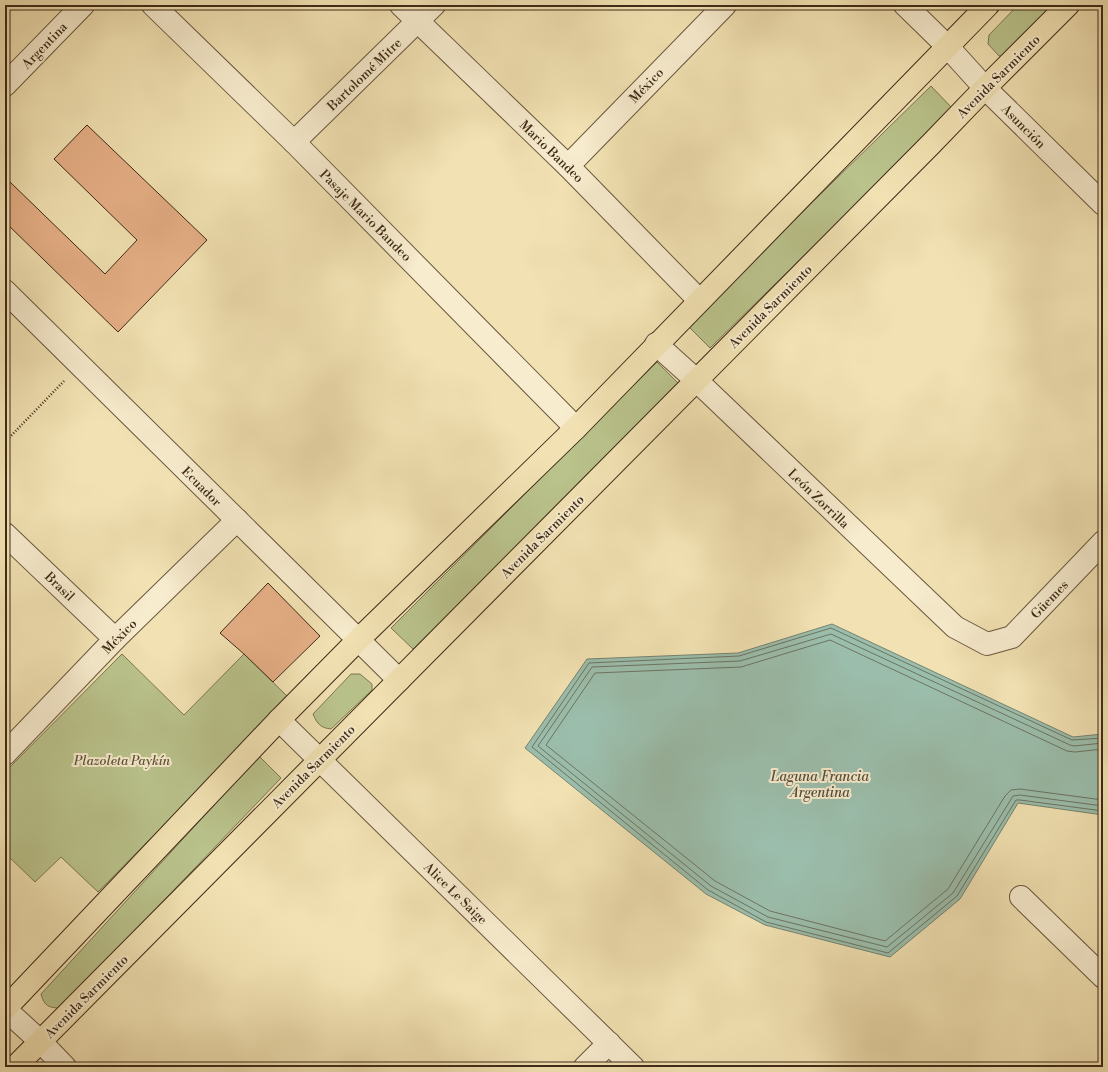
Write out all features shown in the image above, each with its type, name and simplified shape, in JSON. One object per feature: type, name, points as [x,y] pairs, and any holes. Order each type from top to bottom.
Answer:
[{"type":"main road","points":[[5,1009],[279,720],[358,640],[576,428],[656,344],[988,5]]},
{"type":"main road","name":"Avenida Sarmiento","points":[[15,1067],[1068,5]]},
{"type":"street","name":"Argentina","points":[[5,85],[83,5]]},
{"type":"street","name":"Pasaje Mario Bandeo","points":[[153,5],[294,142],[576,428]]},
{"type":"street","name":"Mario Bandeo","points":[[401,5],[568,166],[699,300]]},
{"type":"street","name":"Bartolomé Mitre","points":[[294,142],[434,5]]},
{"type":"street","name":"México","points":[[568,166],[725,5]]},
{"type":"street","name":"Asunción","points":[[905,5],[947,46],[985,88],[1103,204]]},
{"type":"street","name":"Ecuador","points":[[5,291],[79,366],[398,680]]},
{"type":"street","name":"León Zorrilla","points":[[656,344],[696,380],[955,627],[987,644]]},
{"type":"street","name":"México","points":[[5,754],[115,639],[237,520]]},
{"type":"street","name":"Brasil","points":[[5,534],[115,639]]},
{"type":"street","name":"Güemes","points":[[987,644],[1012,637],[1103,542]]},
{"type":"street","name":"Alice Le Saige","points":[[279,720],[633,1067]]},
{"type":"street","points":[[1021,897],[1103,977]]},
{"type":"street","points":[[5,1009],[41,1042],[65,1067]]},
{"type":"street","points":[[585,1067],[609,1043]]},
{"type":"path","points":[[5,442],[79,366]]},
{"type":"green space","points":[[1018,5],[1059,5],[1009,57],[999,56],[988,44],[989,35]]},
{"type":"green space","points":[[931,86],[953,109],[710,348],[687,325]]},
{"type":"green space","points":[[657,362],[678,383],[413,649],[391,628]]},
{"type":"green space","name":"Plazoleta Paykín","points":[[122,654],[184,715],[244,654],[289,698],[98,892],[61,857],[35,882],[5,853],[5,772]]},
{"type":"green space","points":[[351,674],[360,674],[372,684],[372,690],[331,729],[325,728],[318,723],[313,714]]},
{"type":"green space","points":[[259,756],[281,778],[61,1008],[53,1008],[45,1004],[41,994]]},
{"type":"water","name":"Laguna Francia Argentina","points":[[832,624],[1073,737],[1103,734],[1103,815],[1018,803],[960,899],[890,957],[765,925],[706,894],[525,748],[587,659],[738,653]]},
{"type":"building","points":[[87,125],[207,240],[118,332],[5,222],[5,186],[9,181],[105,274],[137,240],[54,159]]},
{"type":"building","points":[[268,583],[320,636],[273,682],[220,633]]}]
